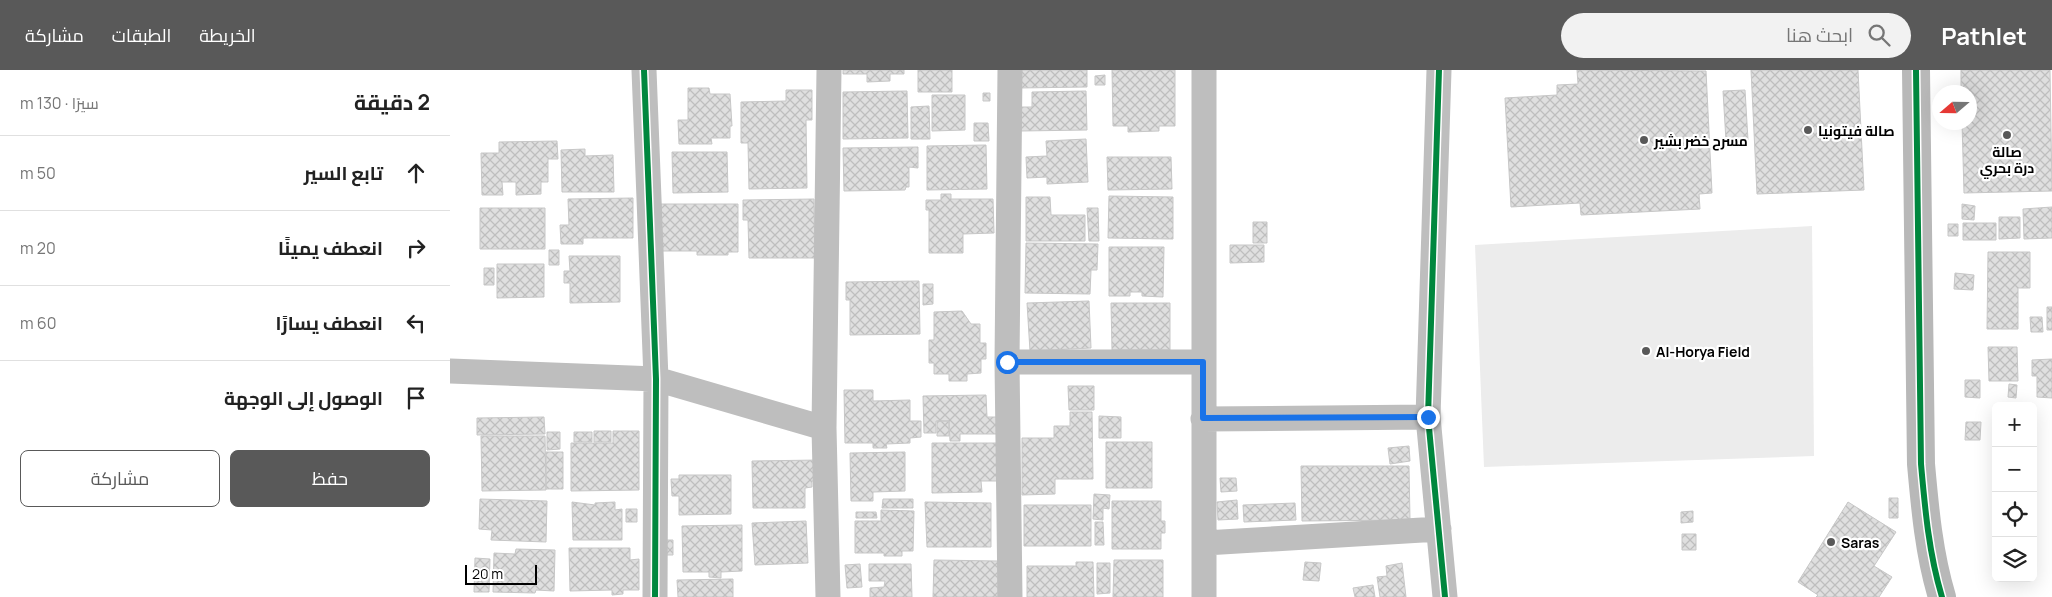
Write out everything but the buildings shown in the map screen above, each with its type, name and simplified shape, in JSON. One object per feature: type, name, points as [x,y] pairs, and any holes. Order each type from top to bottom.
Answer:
[{"type":"street","points":[[644,70],[656,379],[654,597]]},
{"type":"street","points":[[828,597],[824,428],[829,70]]},
{"type":"street","points":[[1010,70],[1007,362],[1010,597]]},
{"type":"street","points":[[1204,70],[1204,597]]},
{"type":"street","points":[[1439,70],[1428,417],[1445,597]]},
{"type":"street","points":[[1916,70],[1920,464],[1932,554],[1942,597]]},
{"type":"street","points":[[1007,362],[1203,362]]},
{"type":"street","points":[[450,371],[656,379],[824,428]]},
{"type":"street","points":[[1203,418],[1428,417]]},
{"type":"street","points":[[1205,543],[1439,529]]},
{"type":"shaded area","name":"Al-Horya Field","points":[[1812,226],[1814,456],[1484,467],[1475,245]]},
{"type":"cycle path","points":[[644,70],[656,379],[655,597]]},
{"type":"cycle path","points":[[1439,70],[1428,417],[1445,597]]},
{"type":"cycle path","points":[[1916,70],[1921,464],[1931,548],[1942,597]]},
{"type":"place","name":"صالة فيتونيا","points":[[1808,130]]},
{"type":"place","name":"صالة درة بحري","points":[[2007,135]]},
{"type":"place","name":"مسرح خضر بشير","points":[[1644,140]]},
{"type":"place","name":"Al-Horya Field","points":[[1646,351]]},
{"type":"place","name":"Saras","points":[[1831,542]]},
{"type":"route","points":[[1007,362],[1203,362],[1203,418],[1428,417]]}]
